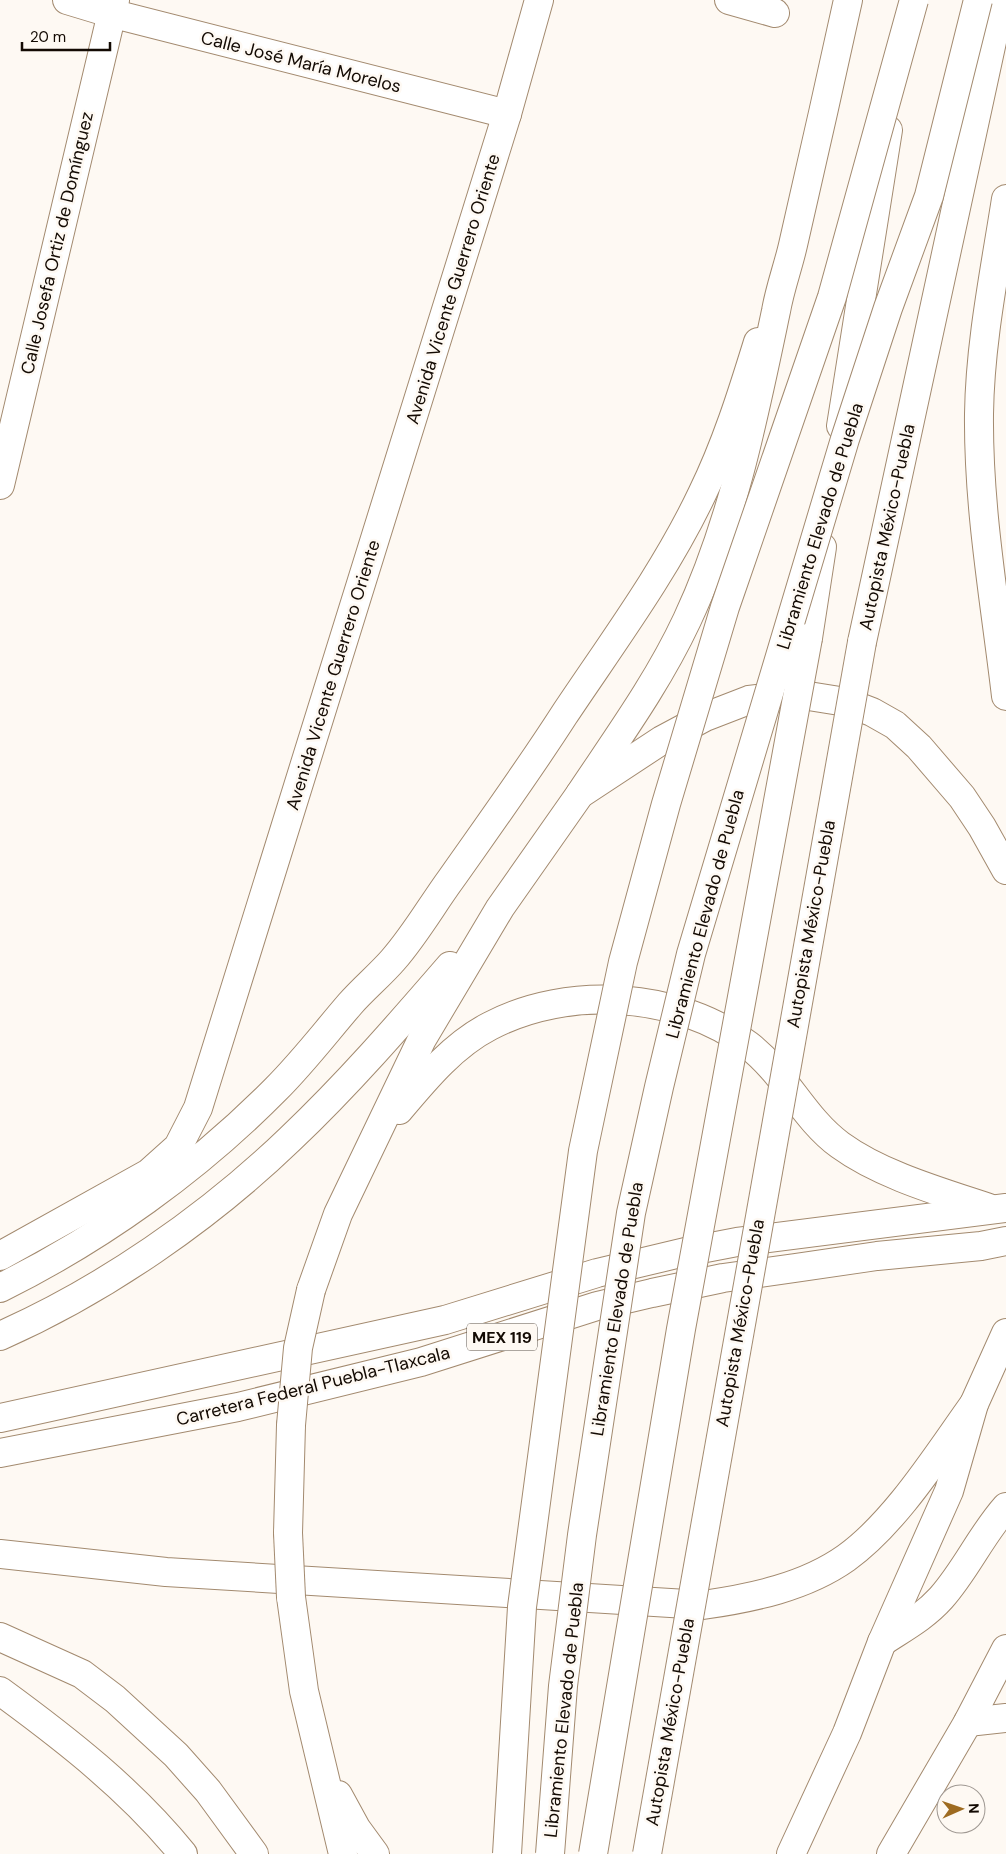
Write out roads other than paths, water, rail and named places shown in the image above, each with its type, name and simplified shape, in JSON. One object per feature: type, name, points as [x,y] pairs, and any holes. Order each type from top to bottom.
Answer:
[{"type":"main road","name":"Calle José María Morelos","points":[[67,0],[113,7],[507,114]]},
{"type":"main road","name":"Avenida Vicente Guerrero Oriente","points":[[0,1256],[149,1173],[178,1147],[198,1108],[507,114],[538,0]]},
{"type":"main road","points":[[729,0],[776,13]]},
{"type":"main road","points":[[343,1854],[304,1691],[291,1597],[288,1533],[291,1425],[298,1348],[311,1290],[338,1214],[374,1143],[422,1039],[500,908],[648,693],[687,620],[706,577],[722,533],[738,479],[765,367],[776,308],[793,247],[848,0]]},
{"type":"main road","points":[[593,1854],[679,1339],[808,638],[909,0]]},
{"type":"main road","points":[[507,1854],[524,1588],[583,1151],[623,962],[666,804],[724,607],[832,297],[914,0]]},
{"type":"main road","name":"Libramiento Elevado de Puebla","points":[[550,1854],[563,1686],[582,1535],[631,1213],[658,1088],[691,954],[845,439],[888,308],[929,196],[978,0]]},
{"type":"main road","name":"Autopista México-Puebla","points":[[647,1854],[862,642],[1001,0]]},
{"type":"main road","name":"Calle Josefa Ortiz de Domínguez","points":[[0,485],[113,7]]},
{"type":"main road","points":[[1006,199],[983,350],[979,413],[980,476],[986,542],[1006,633]]},
{"type":"main road","points":[[0,1288],[70,1249],[132,1210],[183,1172],[231,1132],[316,1047],[351,1003],[394,959],[536,758],[670,554],[703,494],[740,404],[771,301],[793,247]]},
{"type":"main road","points":[[1001,607],[1006,696]]},
{"type":"main road","points":[[580,794],[662,740],[727,707],[772,695],[820,696],[846,702],[872,712],[895,725],[919,747],[962,797],[982,826],[1006,870]]},
{"type":"main road","points":[[0,1336],[40,1318],[160,1246],[248,1177],[327,1101],[417,1003],[500,908]]},
{"type":"main road","points":[[374,1143],[418,1088],[443,1062],[457,1048],[490,1026],[510,1017],[555,1005],[598,1001],[636,1002],[662,1006],[693,1016],[722,1029],[749,1046],[780,1076],[810,1117],[840,1145],[868,1161],[913,1181],[1001,1209]]},
{"type":"main road","name":"Carretera Federal Puebla-Tlaxcala","points":[[0,1418],[445,1320],[597,1273],[685,1252],[737,1242],[1001,1209]]},
{"type":"main road","name":"Carretera Federal Puebla-Tlaxcala","points":[[0,1453],[238,1408],[421,1362],[597,1306],[723,1278],[877,1256],[981,1246],[1006,1241]]},
{"type":"main road","points":[[791,1852],[847,1733],[882,1642],[949,1491],[974,1404],[1006,1333]]},
{"type":"main road","points":[[0,1554],[166,1572],[616,1601],[711,1604],[745,1599],[780,1589],[845,1559],[872,1536],[894,1511],[974,1404]]},
{"type":"main road","points":[[882,1642],[922,1616],[941,1598],[994,1520],[1006,1507]]},
{"type":"main road","points":[[0,1637],[82,1674],[121,1704],[170,1749],[195,1777],[238,1829],[254,1854]]},
{"type":"main road","points":[[891,1854],[968,1722],[1006,1649]]},
{"type":"main road","points":[[0,1691],[75,1748],[117,1784],[157,1822],[183,1854]]},
{"type":"main road","points":[[968,1722],[1006,1718]]},
{"type":"main road","points":[[318,1751],[335,1790],[356,1828],[375,1854]]}]
